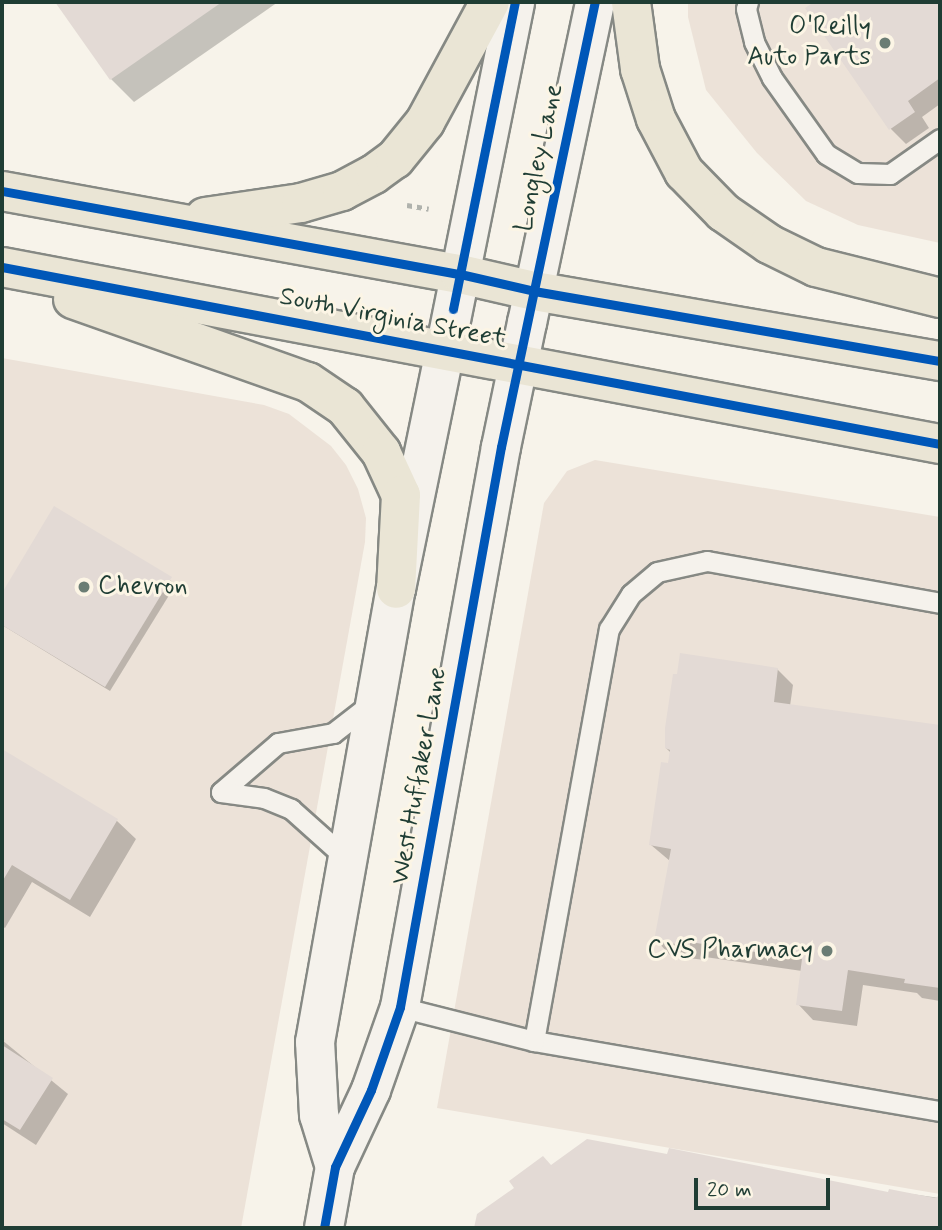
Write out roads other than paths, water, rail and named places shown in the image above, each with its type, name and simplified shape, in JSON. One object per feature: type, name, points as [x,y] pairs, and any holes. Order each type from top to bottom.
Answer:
[{"type":"main road","points":[[174,222],[301,203],[342,191],[396,159],[425,122],[490,2]]},
{"type":"main road","points":[[631,2],[640,69],[656,119],[684,172],[723,212],[769,244],[816,267],[940,298]]},
{"type":"main road","name":"South Virginia Street","points":[[2,191],[174,222],[531,307],[940,361]]},
{"type":"main road","name":"South Virginia Street","points":[[2,267],[940,444]]},
{"type":"main road","points":[[2,274],[308,382],[345,407],[381,452],[401,495],[396,589]]},
{"type":"street","points":[[456,291],[515,2]]},
{"type":"street","name":"Longley Lane","points":[[531,307],[595,2]]},
{"type":"street","name":"West Huffaker Lane","points":[[335,1167],[320,1115],[315,1042],[396,589],[456,291]]},
{"type":"street","name":"West Huffaker Lane","points":[[324,1228],[335,1167],[371,1090],[400,1007],[531,307]]},
{"type":"lane","points":[[748,2],[746,9],[754,42],[772,78],[826,154],[858,173],[890,174],[940,139]]},
{"type":"lane","points":[[534,1041],[609,629],[631,594],[657,572],[707,561],[940,603]]},
{"type":"lane","points":[[348,860],[291,809],[264,798],[221,792],[278,743],[333,733],[377,699]]},
{"type":"lane","points":[[400,1007],[534,1041],[940,1111]]},
{"type":"place","name":"O'Reilly Auto Parts","points":[[885,43]]},
{"type":"place","name":"Chevron","points":[[84,587]]},
{"type":"place","name":"CVS Pharmacy","points":[[827,951]]}]
